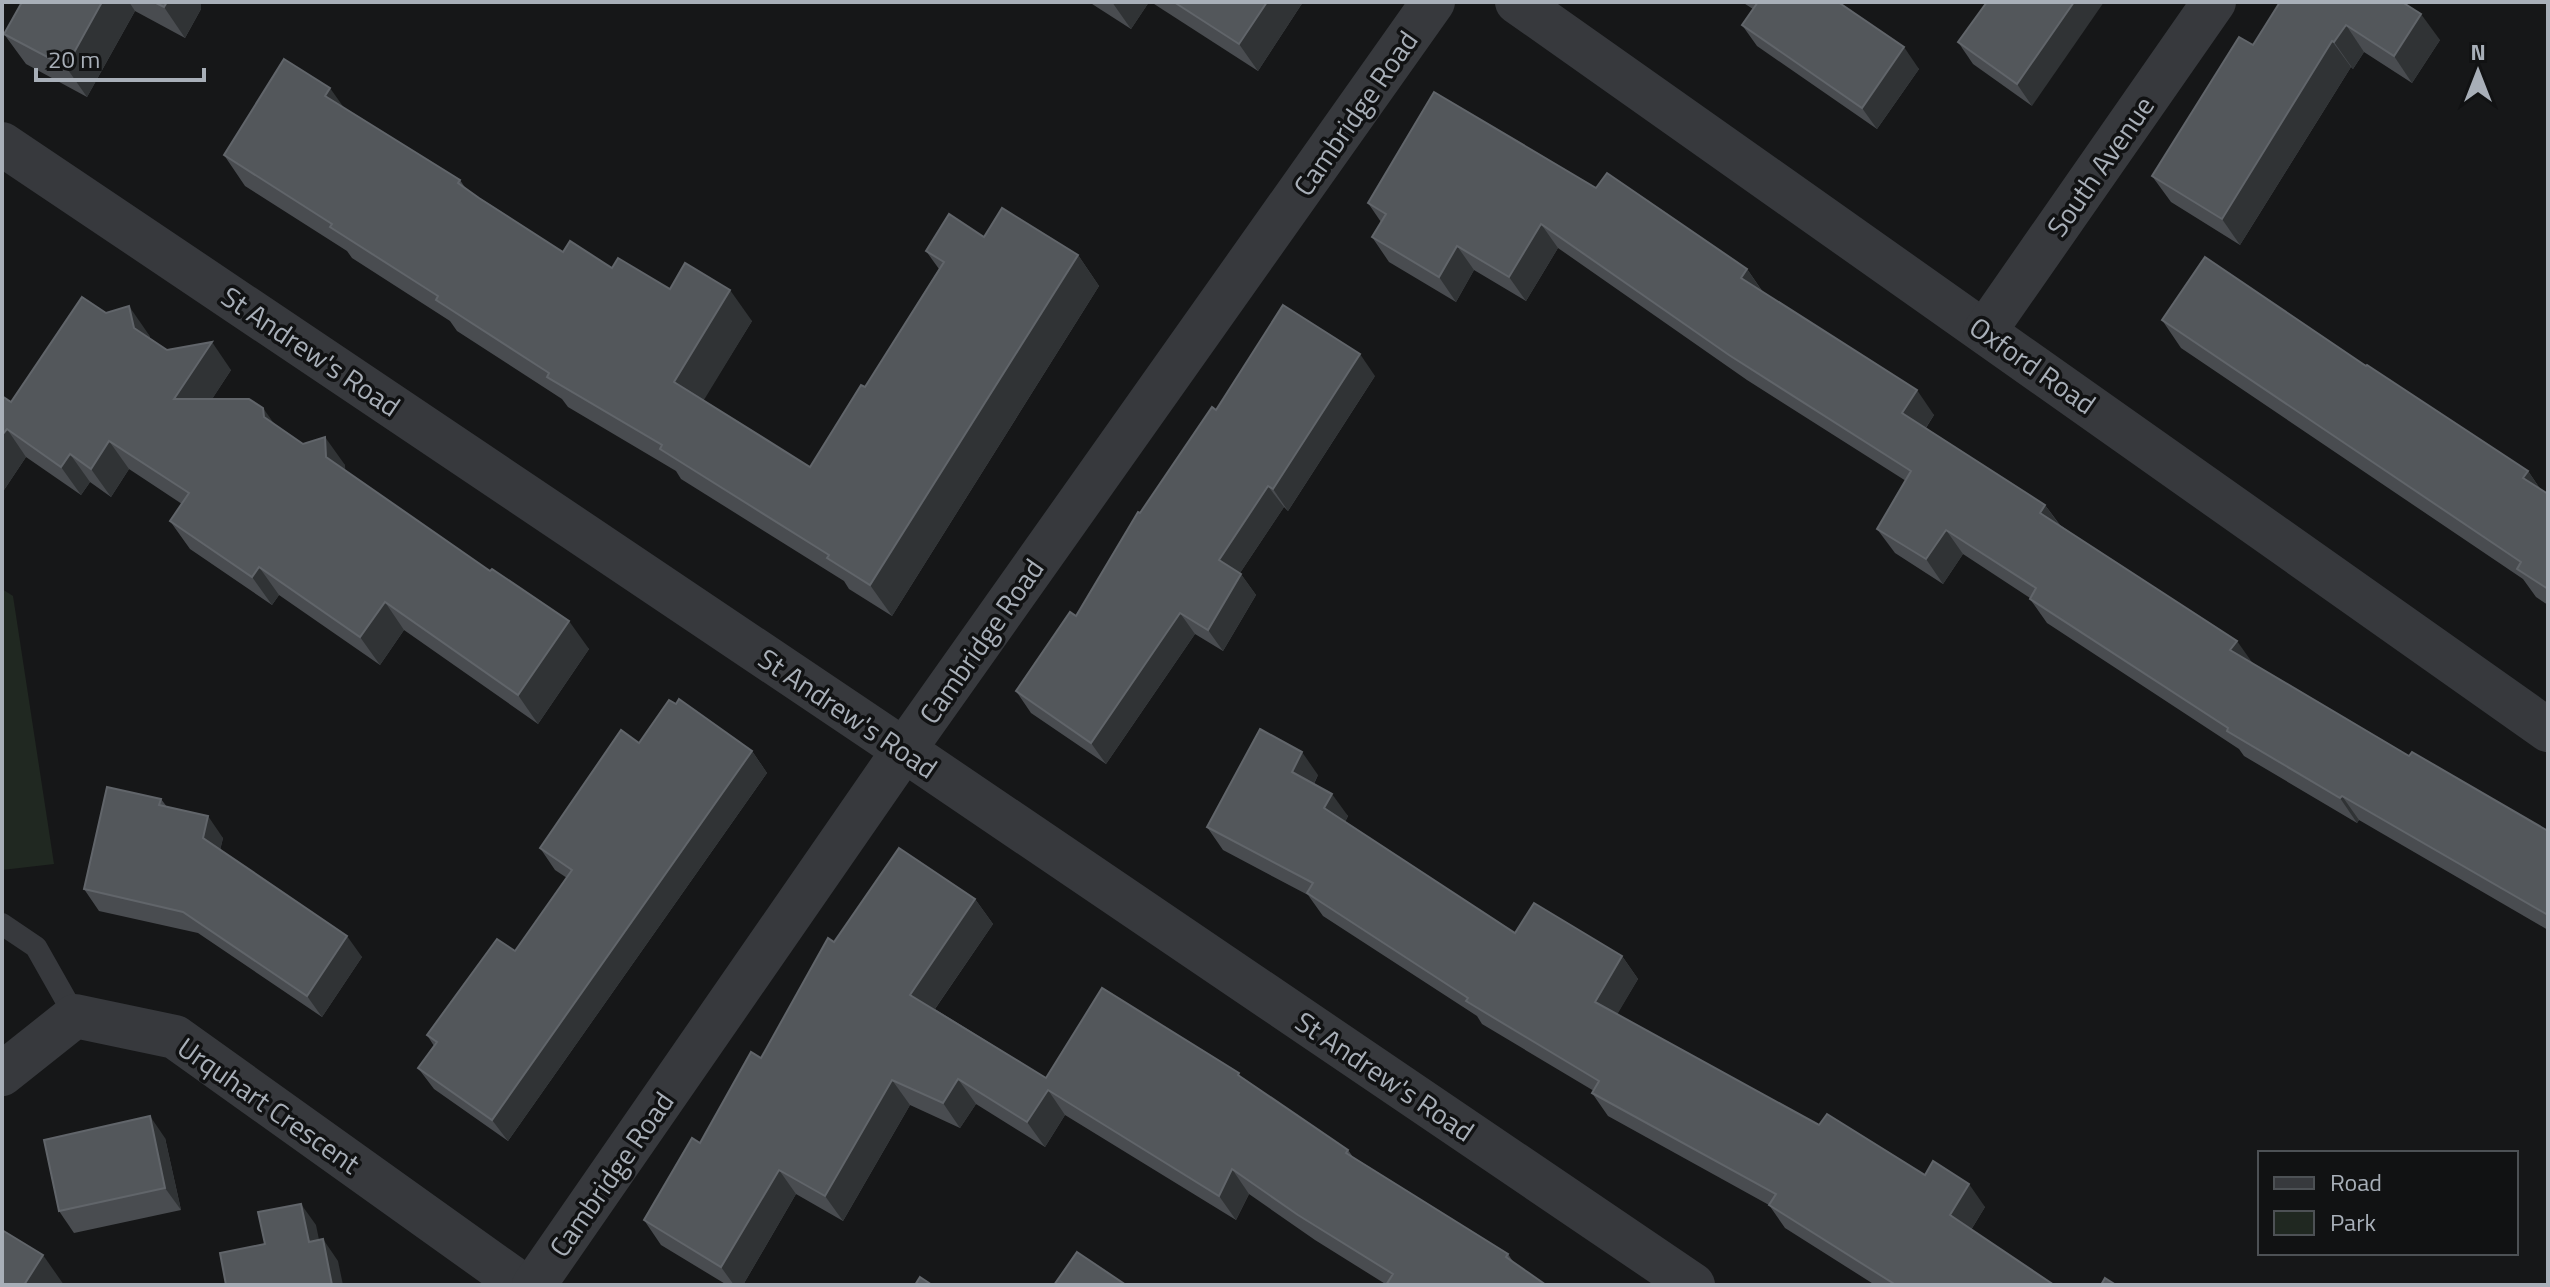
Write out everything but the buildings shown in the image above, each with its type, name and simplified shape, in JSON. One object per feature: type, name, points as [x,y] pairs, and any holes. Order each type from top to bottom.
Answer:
[{"type":"street","name":"Cambridge Road","points":[[534,1285],[904,750],[1433,2]]},
{"type":"street","name":"Oxford Road","points":[[1517,2],[2548,730]]},
{"type":"street","name":"South Avenue","points":[[1985,331],[2214,2]]},
{"type":"street","name":"St Andrew's Road","points":[[2,144],[1693,1285]]},
{"type":"street","points":[[2,1074],[75,1016]]},
{"type":"street","name":"Urquhart Crescent","points":[[75,1016],[175,1037],[522,1285]]},
{"type":"lane","points":[[2,924],[36,947],[75,1016]]},
{"type":"green space","points":[[2,589],[13,596],[54,864],[2,870]]}]
